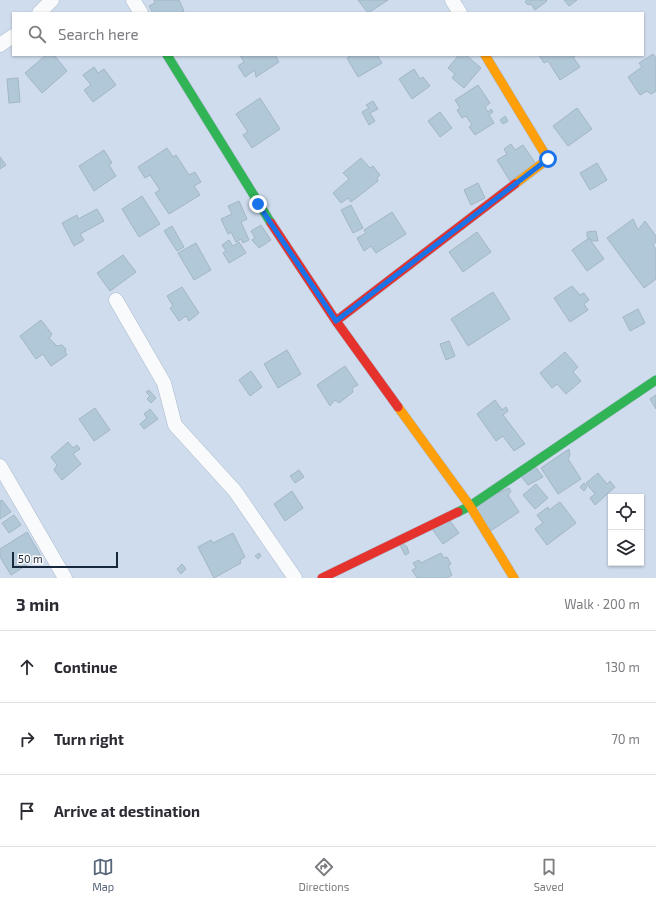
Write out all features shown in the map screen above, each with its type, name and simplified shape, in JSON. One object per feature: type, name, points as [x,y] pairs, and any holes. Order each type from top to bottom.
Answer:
[{"type":"street","points":[[40,12],[52,0]]},
{"type":"street","points":[[134,0],[140,12]]},
{"type":"street","points":[[452,0],[459,12]]},
{"type":"street","points":[[0,45],[12,37]]},
{"type":"street","points":[[168,56],[258,204],[336,321],[470,506],[514,578]]},
{"type":"street","points":[[336,321],[548,159],[486,56]]},
{"type":"street","points":[[116,300],[164,383],[175,425],[235,491],[295,578]]},
{"type":"street","points":[[322,578],[470,506],[656,380]]},
{"type":"street","points":[[0,466],[65,578]]},
{"type":"building","points":[[154,0],[179,0],[184,11],[152,12],[149,6],[155,3]]},
{"type":"building","points":[[358,0],[388,0],[370,12],[367,12]]},
{"type":"building","points":[[527,0],[547,1],[535,10],[531,4],[528,5],[525,2]]},
{"type":"building","points":[[564,0],[577,0],[569,6]]},
{"type":"building","points":[[653,54],[656,58],[656,91],[651,94],[647,91],[640,95],[628,77],[642,67],[639,63]]},
{"type":"building","points":[[45,56],[55,56],[67,71],[42,93],[25,73]]},
{"type":"building","points":[[241,56],[276,56],[279,62],[256,77],[255,70],[245,77],[238,66],[244,62]]},
{"type":"building","points":[[350,56],[378,56],[382,63],[358,77],[347,58]]},
{"type":"building","points":[[458,56],[467,56],[481,68],[464,88],[452,78],[455,74],[448,68]]},
{"type":"building","points":[[540,56],[575,56],[573,57],[580,67],[560,80],[548,61],[544,63]]},
{"type":"building","points":[[94,67],[98,73],[104,69],[116,85],[93,102],[84,90],[91,85],[83,75]]},
{"type":"building","points":[[414,69],[420,79],[423,77],[430,86],[412,99],[399,79]]},
{"type":"building","points":[[18,78],[20,102],[9,103],[7,79]]},
{"type":"building","points":[[478,85],[490,103],[485,107],[488,112],[491,109],[493,112],[489,115],[494,123],[475,135],[469,127],[472,125],[466,116],[462,118],[457,110],[460,108],[455,100]]},
{"type":"building","points":[[260,98],[280,129],[252,148],[243,135],[248,132],[236,114]]},
{"type":"building","points":[[373,101],[378,109],[370,113],[375,121],[369,125],[362,112],[369,108],[366,105]]},
{"type":"building","points":[[577,108],[592,129],[568,146],[553,126]]},
{"type":"building","points":[[440,112],[452,128],[440,137],[428,121]]},
{"type":"building","points":[[505,116],[508,121],[503,124],[500,120]]},
{"type":"building","points":[[511,144],[515,150],[523,145],[536,164],[510,181],[497,160],[507,154],[504,149]]},
{"type":"building","points":[[167,148],[173,157],[176,155],[189,175],[195,172],[201,182],[194,186],[200,195],[169,214],[155,193],[160,190],[150,175],[145,178],[138,167]]},
{"type":"building","points":[[104,150],[112,163],[109,165],[116,176],[94,191],[79,166]]},
{"type":"building","points":[[0,157],[6,165],[0,169]]},
{"type":"building","points":[[361,158],[370,168],[373,166],[380,175],[377,178],[378,181],[351,202],[348,198],[341,203],[333,193],[349,179],[343,173]]},
{"type":"building","points":[[597,163],[607,180],[590,190],[580,173]]},
{"type":"building","points":[[478,183],[485,198],[471,205],[464,190]]},
{"type":"building","points":[[142,196],[160,224],[139,237],[122,209]]},
{"type":"building","points":[[239,201],[247,219],[241,222],[249,240],[243,243],[241,239],[236,242],[231,232],[228,234],[221,219],[232,214],[228,206]]},
{"type":"building","points":[[351,205],[363,228],[353,233],[341,210]]},
{"type":"building","points":[[97,209],[104,221],[80,234],[84,240],[74,246],[62,223],[77,215],[78,219]]},
{"type":"building","points":[[392,212],[406,234],[376,253],[371,246],[364,251],[357,238],[366,233],[364,230]]},
{"type":"building","points":[[633,219],[638,230],[645,221],[656,236],[656,242],[653,245],[656,249],[656,279],[644,288],[607,238]]},
{"type":"building","points":[[261,225],[271,240],[259,248],[252,240],[255,238],[251,231]]},
{"type":"building","points":[[172,226],[184,247],[177,251],[164,231]]},
{"type":"building","points":[[596,231],[598,241],[593,241],[587,237],[587,232]]},
{"type":"building","points":[[477,232],[491,252],[463,272],[449,252]]},
{"type":"building","points":[[589,238],[604,259],[587,271],[572,250]]},
{"type":"building","points":[[229,240],[233,246],[239,242],[246,253],[229,263],[223,253],[226,251],[222,245]]},
{"type":"building","points":[[196,243],[211,270],[194,280],[178,253]]},
{"type":"building","points":[[123,255],[136,272],[110,291],[97,273]]},
{"type":"building","points":[[572,286],[580,295],[584,293],[589,300],[584,304],[588,310],[570,322],[554,298]]},
{"type":"building","points":[[182,287],[199,313],[189,321],[186,316],[179,321],[170,308],[173,306],[167,296]]},
{"type":"building","points":[[493,292],[510,319],[468,346],[451,319]]},
{"type":"building","points":[[638,309],[645,323],[630,331],[623,317]]},
{"type":"building","points":[[41,320],[52,334],[49,338],[57,346],[62,345],[66,349],[65,352],[67,355],[51,366],[43,354],[36,359],[20,336]]},
{"type":"building","points":[[449,341],[455,356],[446,360],[440,344]]},
{"type":"building","points":[[287,350],[301,374],[278,388],[264,364]]},
{"type":"building","points":[[565,352],[578,367],[573,372],[581,381],[566,394],[557,384],[552,388],[540,373]]},
{"type":"building","points":[[345,366],[358,385],[352,388],[353,392],[339,403],[335,400],[330,406],[317,385]]},
{"type":"building","points":[[251,371],[262,387],[250,396],[239,380]]},
{"type":"building","points":[[149,390],[156,398],[151,403],[147,399],[150,396],[146,392]]},
{"type":"building","points":[[656,395],[656,409],[650,399]]},
{"type":"building","points":[[495,400],[502,410],[506,407],[508,411],[503,415],[525,444],[514,451],[503,436],[496,441],[477,414]]},
{"type":"building","points":[[95,408],[110,430],[94,441],[79,419]]},
{"type":"building","points":[[150,409],[158,419],[144,429],[140,424],[147,418],[144,414]]},
{"type":"building","points":[[68,442],[73,448],[77,445],[80,449],[73,454],[81,464],[62,480],[54,470],[57,465],[51,457]]},
{"type":"building","points":[[569,449],[570,455],[568,459],[581,479],[558,494],[541,468]]},
{"type":"building","points":[[531,461],[543,477],[528,485],[518,472]]},
{"type":"building","points":[[299,470],[304,477],[295,483],[290,476]]},
{"type":"building","points":[[598,473],[607,484],[610,481],[615,487],[595,505],[590,498],[595,494],[586,483]]},
{"type":"building","points":[[584,483],[587,487],[584,491],[580,487]]},
{"type":"building","points":[[536,484],[548,498],[535,509],[523,495]]},
{"type":"building","points":[[509,488],[511,491],[508,495],[519,512],[486,534],[468,506]]},
{"type":"building","points":[[292,491],[303,508],[285,521],[274,504]]},
{"type":"building","points":[[2,500],[11,512],[0,519],[0,501]]},
{"type":"building","points":[[560,502],[576,523],[547,545],[535,529],[543,523],[537,515],[548,507],[549,510]]},
{"type":"building","points":[[14,515],[21,525],[9,533],[2,523]]},
{"type":"building","points":[[448,518],[459,533],[443,544],[432,529]]},
{"type":"building","points":[[27,532],[41,556],[11,575],[0,557],[0,549]]},
{"type":"building","points":[[233,533],[245,557],[240,560],[241,563],[214,578],[198,547],[211,540],[213,543]]},
{"type":"building","points":[[397,539],[407,547],[409,553],[405,555]]},
{"type":"building","points":[[259,553],[261,556],[258,559],[255,556]]},
{"type":"building","points":[[441,553],[444,558],[447,557],[451,564],[448,566],[452,575],[447,578],[417,578],[412,570],[416,568],[413,563],[419,560],[421,563]]},
{"type":"building","points":[[182,564],[186,569],[181,574],[177,569]]},
{"type":"traffic: fast","points":[[168,56],[271,223]]},
{"type":"traffic: fast","points":[[458,512],[470,506],[656,380]]},
{"type":"traffic: slow","points":[[486,56],[548,159],[515,184]]},
{"type":"traffic: slow","points":[[398,407],[470,506],[514,578]]},
{"type":"traffic: jam","points":[[336,321],[515,184]]},
{"type":"traffic: jam","points":[[271,223],[336,321],[398,407]]},
{"type":"traffic: jam","points":[[322,578],[458,512]]},
{"type":"route","points":[[258,204],[336,321],[548,159]]}]
